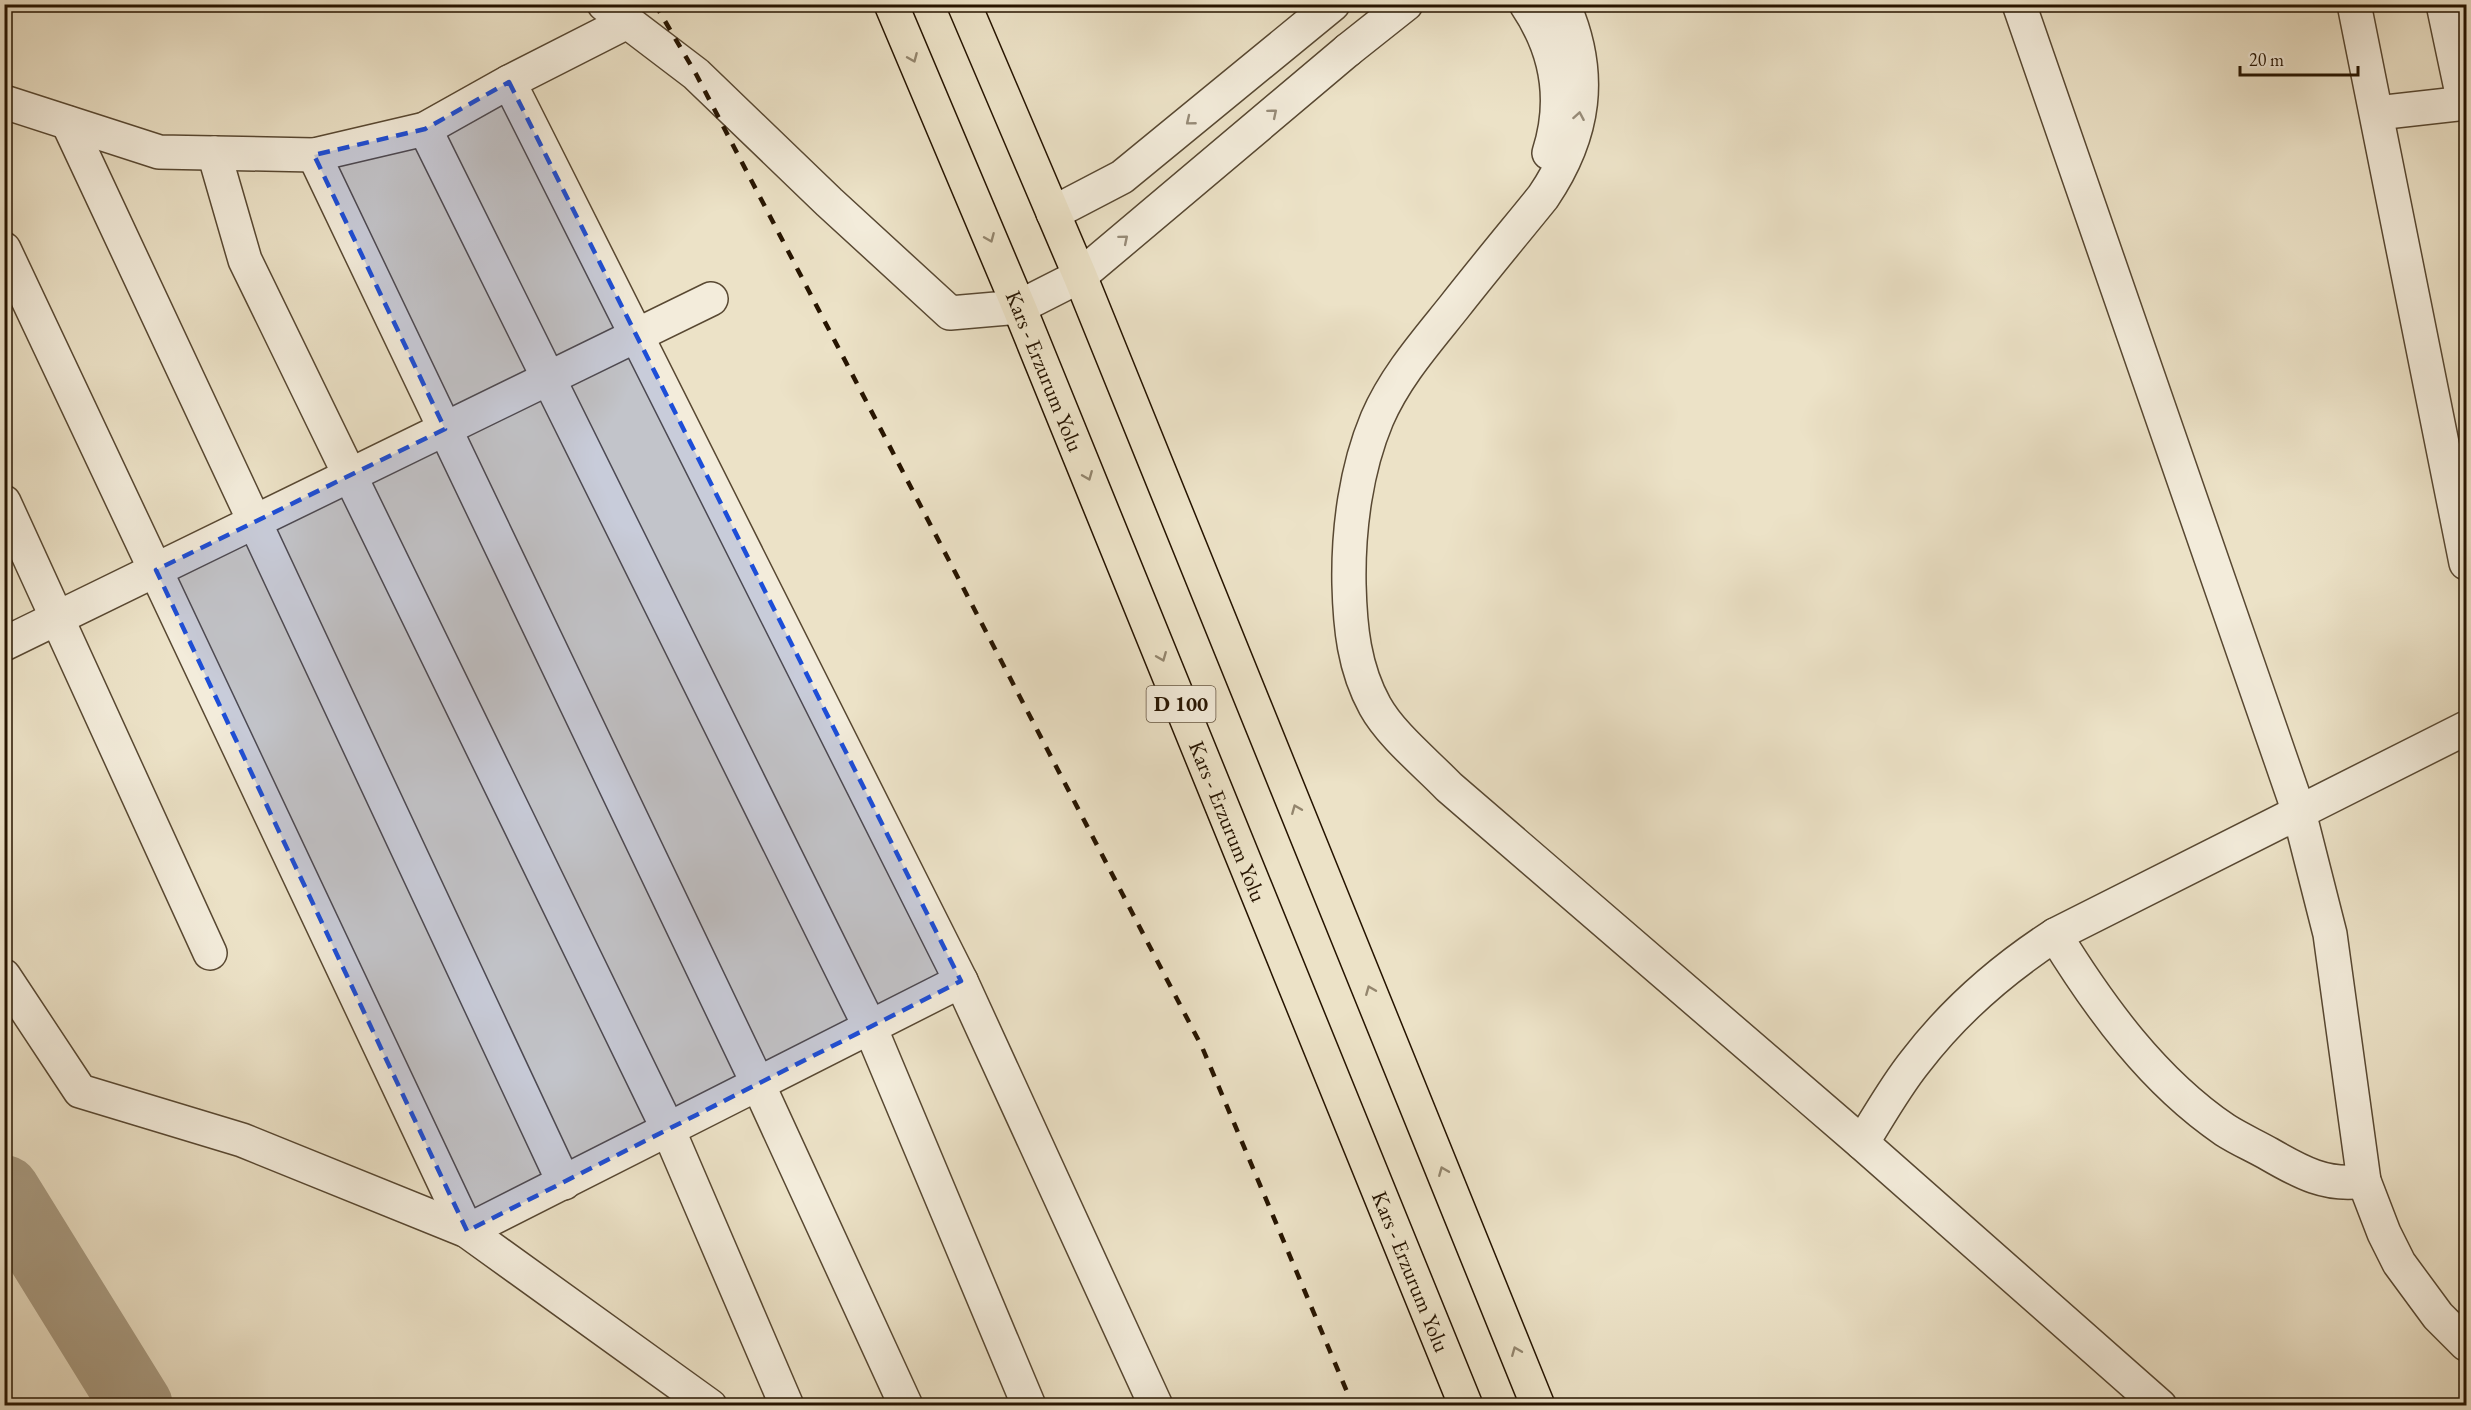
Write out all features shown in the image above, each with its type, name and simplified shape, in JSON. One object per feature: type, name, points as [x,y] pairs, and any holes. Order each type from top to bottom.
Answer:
[{"type":"highway","name":"Kars - Erzurum Yolu","points":[[891,4],[1019,307],[1466,1406]]},
{"type":"highway","name":"D 100","points":[[963,4],[1080,276],[1538,1406]]},
{"type":"street","points":[[4,102],[159,152],[314,155],[425,129],[509,82],[616,13],[696,74],[829,202],[950,313],[1019,307],[1080,276],[1348,50],[1406,4]]},
{"type":"street","points":[[1522,222],[1553,140],[1557,93],[1549,45],[1526,4]]},
{"type":"street","points":[[1563,4],[1572,30],[1581,78],[1581,107],[1577,129],[1560,172],[1418,351],[1397,381],[1378,417],[1368,444],[1360,473],[1348,551],[1350,624],[1359,672],[1376,708],[1449,787],[1862,1143],[2160,1406]]},
{"type":"street","points":[[2019,4],[2299,812],[2330,934],[2364,1181],[2384,1233],[2399,1263],[2439,1316],[2466,1344]]},
{"type":"street","points":[[2354,4],[2466,564]]},
{"type":"street","points":[[2377,113],[2465,103],[2443,4]]},
{"type":"street","points":[[1053,213],[1122,177],[1312,11]]},
{"type":"street","points":[[509,82],[961,981],[1156,1406]]},
{"type":"street","points":[[68,123],[564,1182]]},
{"type":"street","points":[[425,129],[870,1027],[1029,1406]]},
{"type":"street","points":[[214,153],[245,261],[668,1129],[787,1406]]},
{"type":"street","points":[[314,155],[758,1084],[906,1406]]},
{"type":"street","points":[[4,249],[467,1231]]},
{"type":"street","points":[[4,644],[711,299]]},
{"type":"street","points":[[4,502],[210,953]]},
{"type":"street","points":[[1862,1143],[1913,1063],[1946,1024],[2018,959],[2055,935],[2466,728]]},
{"type":"street","points":[[2055,935],[2085,984],[2119,1030],[2152,1066],[2225,1130],[2317,1179],[2336,1182],[2364,1181]]},
{"type":"street","points":[[4,976],[80,1090],[242,1140],[467,1231],[710,1406]]},
{"type":"street","points":[[467,1231],[961,981]]},
{"type":"highlighted area","points":[[509,82],[961,981],[467,1231],[156,570],[445,429],[314,155],[425,129]]},
{"type":"waterway","points":[[4,1191],[137,1406]]},
{"type":"railway","points":[[655,4],[696,74],[1202,1047],[1353,1406]]}]
